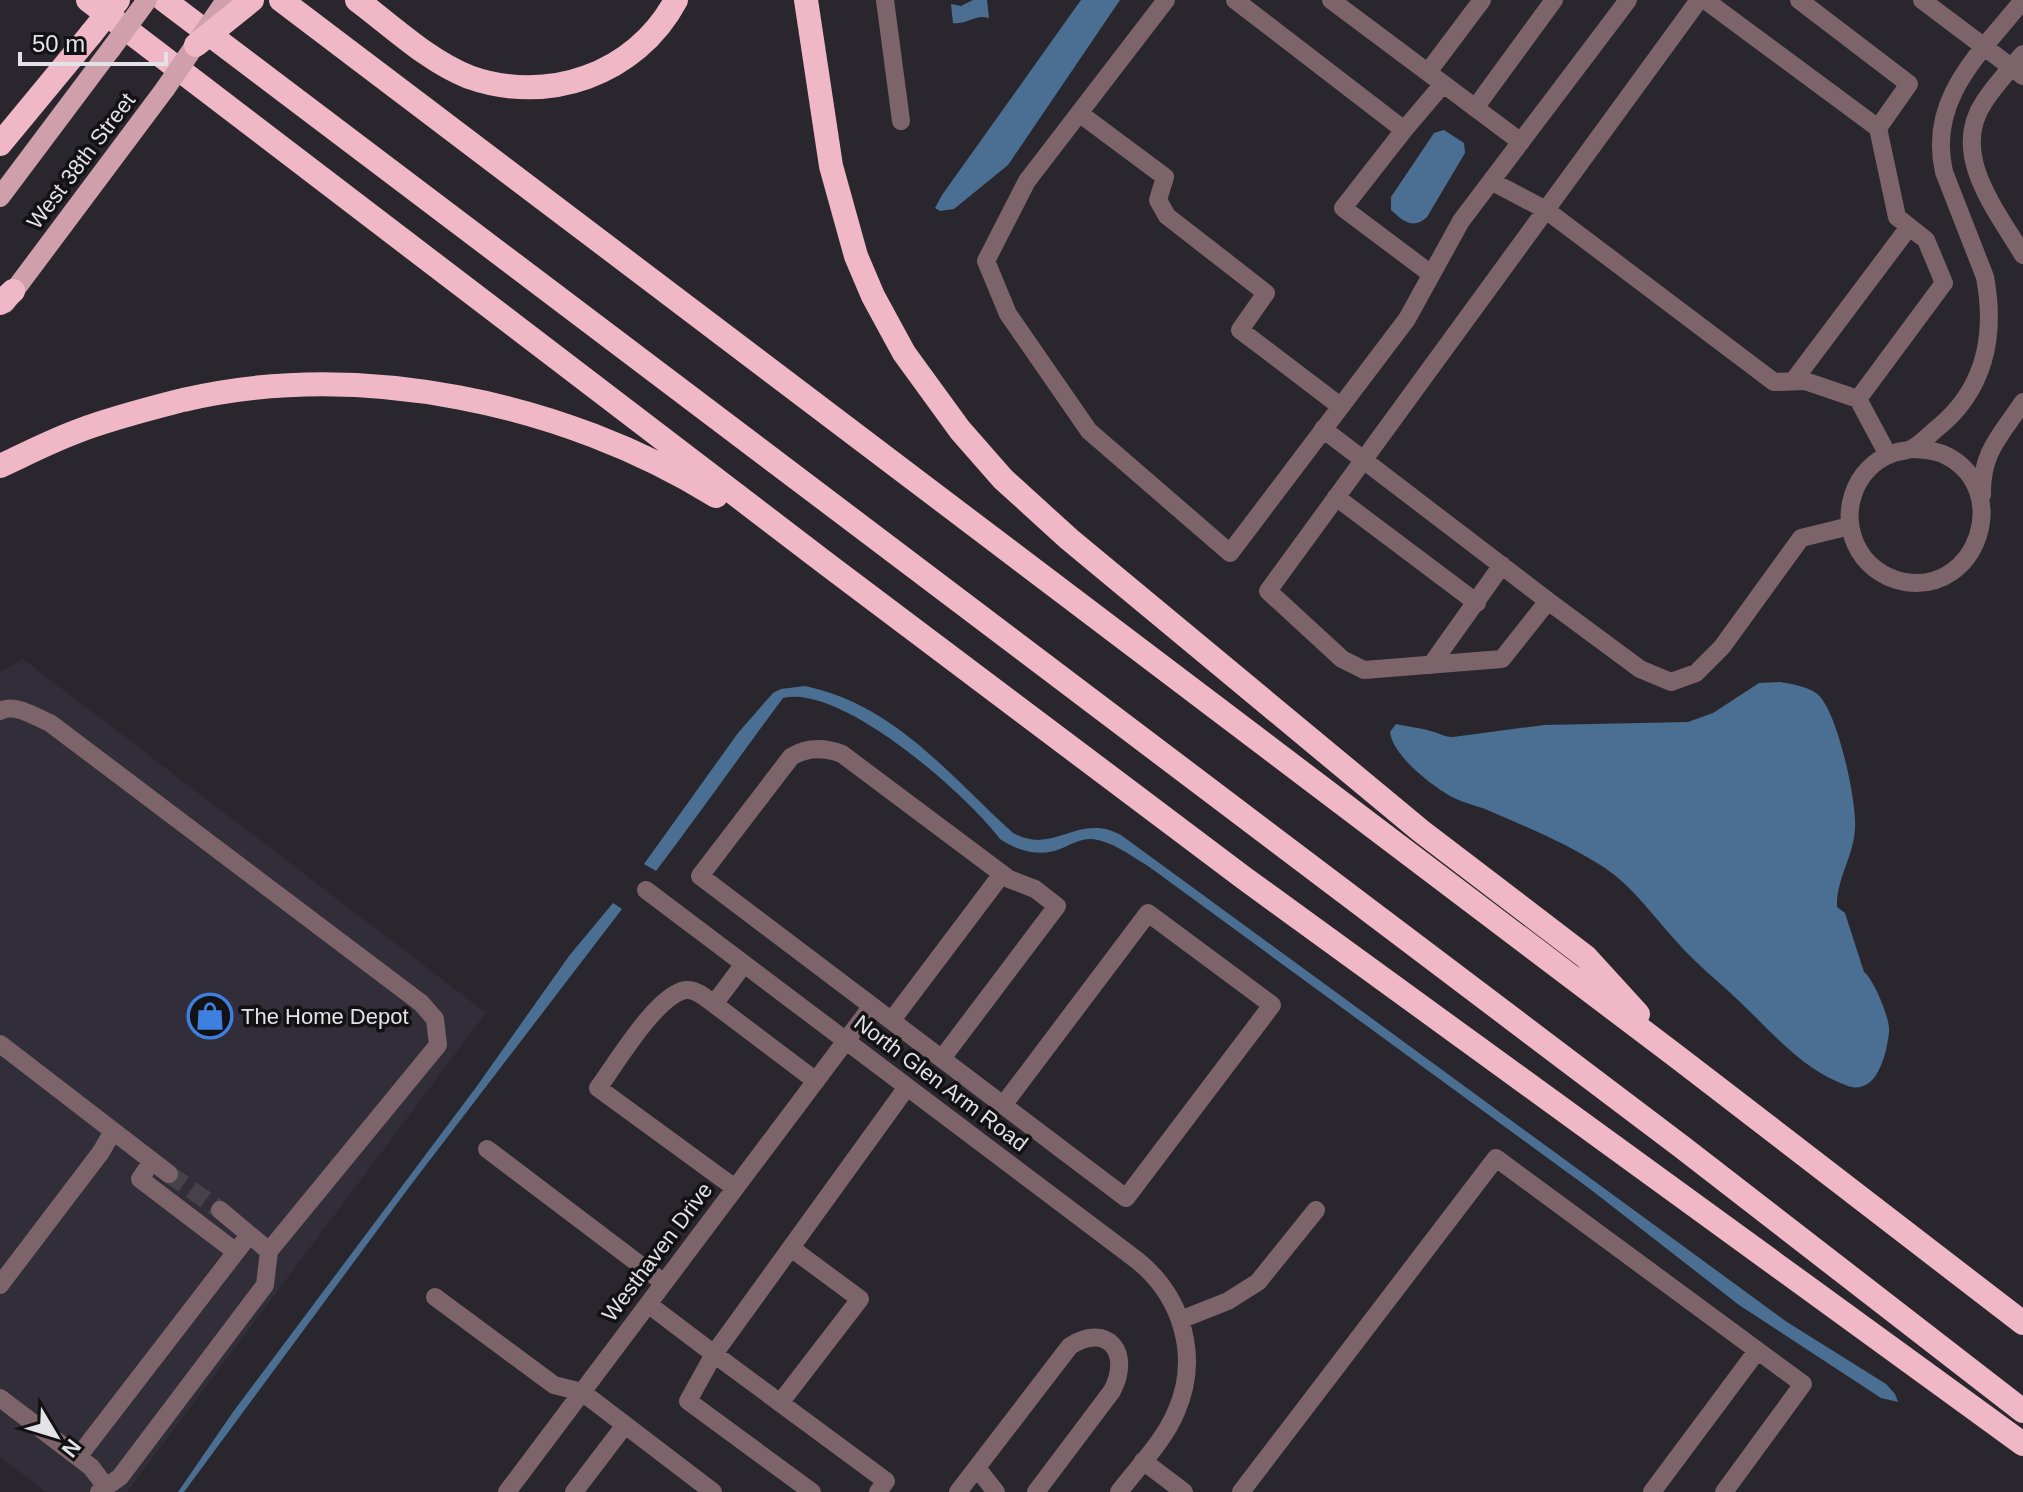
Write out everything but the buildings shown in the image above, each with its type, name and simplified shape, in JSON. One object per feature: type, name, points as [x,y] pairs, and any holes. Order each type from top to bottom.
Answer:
[{"type":"highway","points":[[88,0],[1244,878],[2023,1444]]},
{"type":"highway","points":[[0,144],[101,42],[118,0]]},
{"type":"highway","points":[[164,0],[1670,1137],[2023,1411]]},
{"type":"highway","points":[[196,45],[252,0]]},
{"type":"highway","points":[[281,0],[1680,1059],[2023,1323]]},
{"type":"highway","points":[[357,0],[446,65],[468,76],[516,88],[566,84],[612,66],[652,35],[676,0]]},
{"type":"highway","points":[[806,0],[831,166],[856,256],[873,296],[904,353],[960,430],[1003,479],[1105,569],[1421,831],[1586,957],[1680,1059]]},
{"type":"highway","points":[[0,466],[77,431],[186,400],[248,390],[301,386],[373,387],[434,393],[496,404],[567,425],[633,453],[693,482],[828,565]]},
{"type":"main road","name":"West 38th Street","points":[[0,197],[101,42],[147,0]]},
{"type":"main road","name":"West 38th Street","points":[[4,301],[165,89],[226,0]]},
{"type":"street","points":[[885,0],[901,121]]},
{"type":"street","points":[[1166,0],[1027,181],[986,261],[1008,314],[1089,431],[1230,553],[1407,319],[1461,221],[1628,0]]},
{"type":"street","points":[[1235,0],[1404,130]]},
{"type":"street","points":[[1331,0],[1521,142]]},
{"type":"street","points":[[1428,72],[1482,0]]},
{"type":"street","points":[[1475,108],[1554,0]]},
{"type":"street","points":[[1548,601],[1502,659],[1364,670],[1342,659],[1268,591],[1699,0]]},
{"type":"street","points":[[1705,0],[1878,128],[1897,217],[1926,240],[1944,283],[1858,399]]},
{"type":"street","points":[[1799,0],[1909,84],[1878,128]]},
{"type":"street","points":[[1922,0],[1986,47],[2019,65],[1981,107],[1974,125],[1972,153],[1979,180],[2023,255]]},
{"type":"street","points":[[1912,449],[1942,425],[1968,395],[1981,369],[1991,317],[1985,277],[1947,180],[1940,142],[1942,121],[1956,84],[2023,0]]},
{"type":"street","points":[[1431,274],[1343,208],[1443,84]]},
{"type":"street","points":[[1079,113],[1165,177],[1158,200],[1167,216],[1266,293],[1240,330],[1340,406]]},
{"type":"street","points":[[1491,181],[1546,210],[1774,382],[1805,381],[1858,399],[1888,455]]},
{"type":"street","points":[[1794,380],[1909,227]]},
{"type":"street","points":[[1982,502],[1975,484],[1956,462],[1934,451],[1912,449],[1888,455],[1869,468],[1858,483],[1850,504],[1850,526],[1861,554],[1880,572],[1901,581],[1927,581],[1949,574],[1968,558],[1982,529],[1983,474],[1992,443],[2023,402]]},
{"type":"street","points":[[1323,429],[1640,669],[1671,682],[1696,673],[1722,647],[1801,538],[1850,526]]},
{"type":"street","points":[[1336,497],[1477,603]]},
{"type":"street","points":[[1431,665],[1502,565]]},
{"type":"street","points":[[0,1398],[91,1467],[103,1490],[120,1477],[265,1285],[269,1251],[438,1045],[435,1019],[421,1003],[50,723],[19,710],[2,711]]},
{"type":"street","points":[[943,1057],[1057,906],[1035,889],[1022,886],[1002,874],[842,754],[823,748],[800,752],[791,757],[700,876],[1126,1198],[1272,1005],[1148,913],[1004,1104]]},
{"type":"street","points":[[892,1020],[1002,874]]},
{"type":"street","name":"North Glen Arm Road","points":[[646,890],[1145,1267],[1163,1286],[1182,1327]]},
{"type":"street","points":[[714,1004],[744,964]]},
{"type":"street","points":[[735,1188],[598,1088],[658,1007],[687,990],[698,992],[816,1081]]},
{"type":"street","name":"Westhaven Drive","points":[[507,1492],[872,1006]]},
{"type":"street","points":[[0,1044],[169,1174]]},
{"type":"street","points":[[812,1492],[688,1401],[714,1354],[907,1087]]},
{"type":"street","points":[[0,1285],[101,1152],[113,1131]]},
{"type":"street","points":[[487,1149],[664,1283]]},
{"type":"street","points":[[1241,1492],[1496,1158],[1803,1384],[1724,1492]]},
{"type":"street","points":[[152,1161],[140,1179],[236,1252]]},
{"type":"street","points":[[220,1210],[269,1251]]},
{"type":"street","points":[[1119,1492],[1167,1428],[1182,1395],[1188,1361],[1182,1327],[1258,1282],[1316,1210]]},
{"type":"street","points":[[78,1457],[249,1235]]},
{"type":"street","points":[[780,1403],[860,1299],[791,1248]]},
{"type":"street","points":[[435,1297],[554,1385],[582,1392],[713,1492]]},
{"type":"street","points":[[648,1304],[886,1481],[878,1492]]},
{"type":"street","points":[[958,1492],[1070,1346],[1082,1339],[1108,1341],[1117,1349],[1120,1375],[1112,1391],[1036,1492]]},
{"type":"street","points":[[1652,1492],[1757,1351]]},
{"type":"street","points":[[574,1492],[625,1425]]},
{"type":"street","points":[[1143,1461],[1184,1492]]},
{"type":"street","points":[[977,1468],[996,1492]]},
{"type":"shaded area","points":[[23,659],[486,1013],[127,1492],[46,1492],[0,1457],[0,672]]},
{"type":"water","points":[[973,0],[987,0],[989,18],[953,23],[951,4],[961,6]]},
{"type":"water","points":[[1081,0],[1120,0],[1008,165],[954,209],[940,211],[935,208],[942,195]]},
{"type":"water","points":[[1444,130],[1464,143],[1465,153],[1427,217],[1417,223],[1408,222],[1391,210],[1391,197],[1434,133]]},
{"type":"water","points":[[1780,682],[1816,693],[1824,702],[1838,735],[1849,778],[1855,828],[1839,887],[1837,907],[1845,913],[1864,972],[1876,990],[1889,1026],[1886,1051],[1879,1071],[1866,1085],[1858,1087],[1848,1086],[1817,1071],[1789,1050],[1691,957],[1634,893],[1605,868],[1561,843],[1442,791],[1405,760],[1390,732],[1396,724],[1453,737],[1544,725],[1688,722],[1713,713],[1759,683]]},
{"type":"water","points":[[805,686],[837,695],[893,726],[943,766],[1013,833],[1041,840],[1091,828],[1121,835],[1787,1322],[1886,1384],[1898,1402],[1881,1398],[1739,1305],[1590,1189],[1148,866],[1098,840],[1082,840],[1045,852],[1029,852],[1007,843],[960,796],[901,746],[837,708],[808,698],[783,698],[656,871],[644,864],[738,733],[773,693]]},
{"type":"water","points":[[613,903],[622,909],[410,1186],[184,1492],[178,1492],[233,1412],[477,1086],[569,956]]},
{"type":"tunnel","points":[[169,1174],[220,1210]]},
{"type":"place","name":"The Home Depot","points":[[210,1016]]}]
